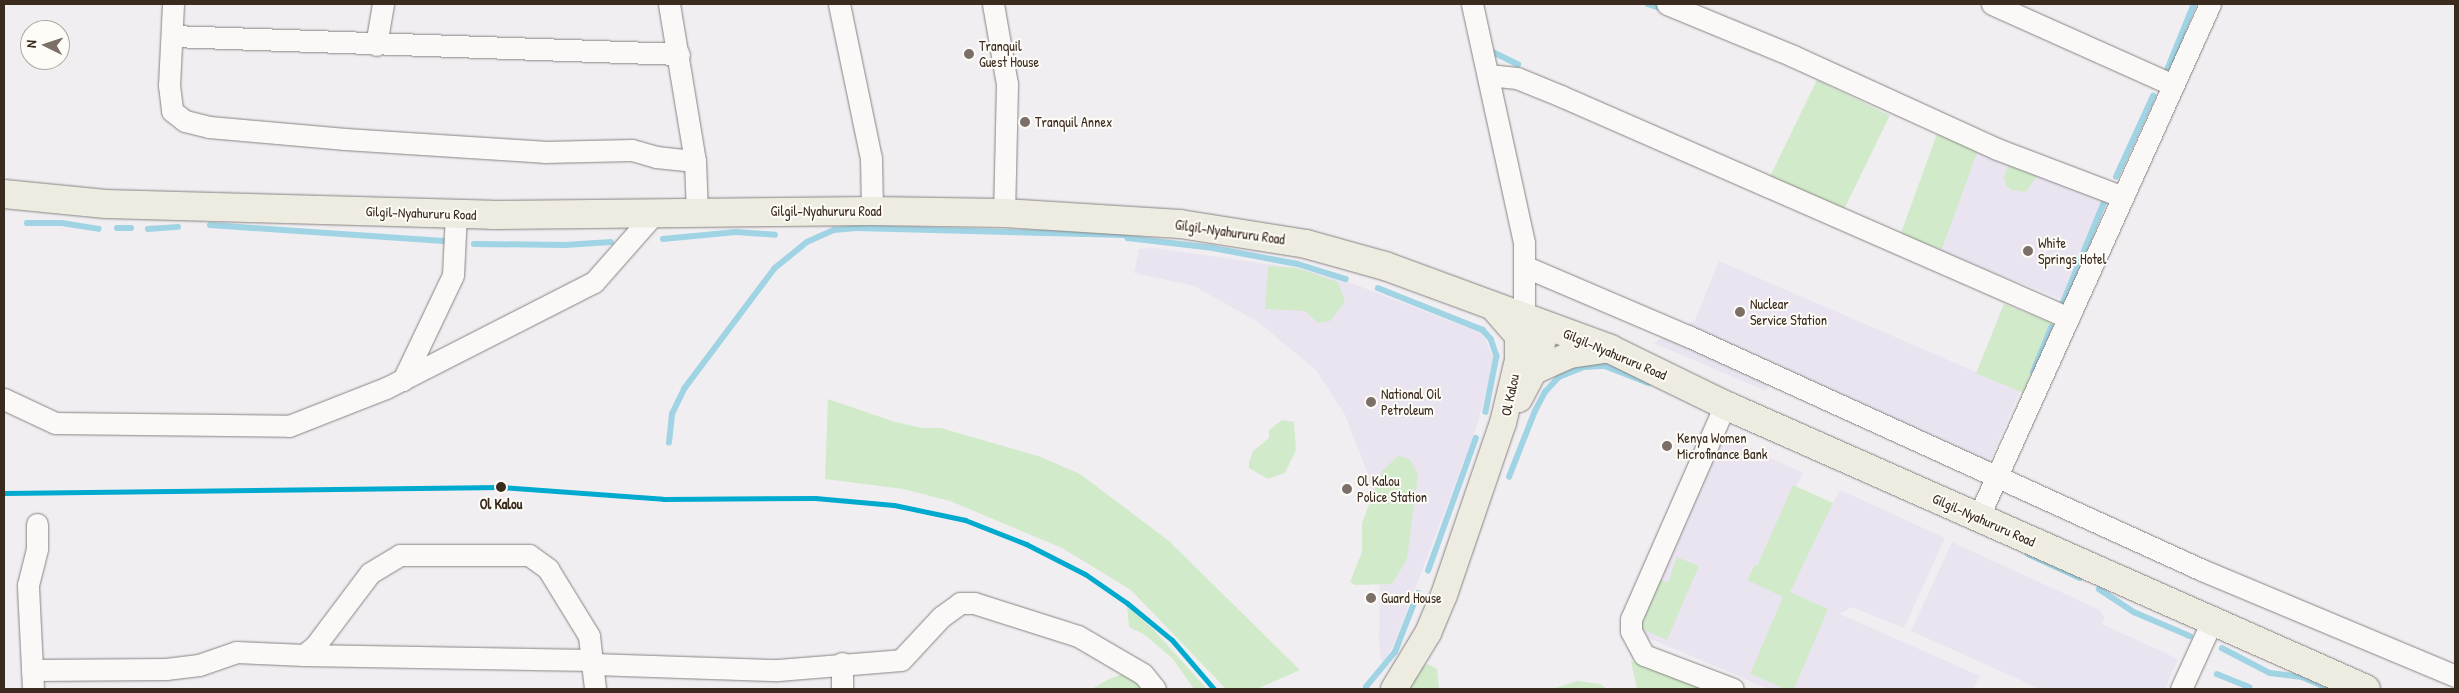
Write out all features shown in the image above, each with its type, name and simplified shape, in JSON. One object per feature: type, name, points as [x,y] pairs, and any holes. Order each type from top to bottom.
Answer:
[{"type":"highway","name":"Gilgil-Nyahururu Road","points":[[4,194],[106,204],[456,214],[653,215],[698,212],[872,211],[1004,213],[1180,224],[1254,233],[1385,266],[1610,349],[1726,405],[2366,689]]},
{"type":"main road","name":"Ol Kalou","points":[[1492,306],[1518,336],[1518,360],[1503,423]]},
{"type":"main road","name":"Ol Kalou","points":[[1503,423],[1534,372],[1536,322]]},
{"type":"main road","points":[[1534,372],[1570,355],[1610,349]]},
{"type":"main road","points":[[1394,689],[1428,633],[1444,594],[1503,423]]},
{"type":"street","points":[[173,4],[169,85],[172,110],[185,121],[201,125],[289,135],[499,150],[632,150],[656,157],[695,161]]},
{"type":"street","points":[[376,45],[383,4]]},
{"type":"street","points":[[669,4],[679,54],[695,161],[698,212]]},
{"type":"street","points":[[839,4],[870,158],[872,211]]},
{"type":"street","points":[[993,4],[1007,84],[1004,213]]},
{"type":"street","points":[[1472,4],[1524,243],[1526,267],[1536,322]]},
{"type":"street","points":[[1667,4],[1793,56],[1997,149],[2121,196]]},
{"type":"street","points":[[1992,4],[2173,85]]},
{"type":"street","points":[[1978,518],[2070,318],[2121,196],[2210,4]]},
{"type":"street","points":[[172,36],[376,45],[679,54]]},
{"type":"street","points":[[1488,75],[1517,78],[1561,96],[2070,318]]},
{"type":"street","points":[[402,380],[453,275],[456,214]]},
{"type":"street","points":[[4,398],[56,423],[289,426],[402,380],[594,282],[653,215]]},
{"type":"street","points":[[1526,267],[1706,344],[1997,479],[2455,676]]},
{"type":"street","points":[[1726,405],[1631,619],[1630,630],[1644,655],[1733,689]]},
{"type":"street","points":[[37,524],[37,548],[28,585],[32,679],[199,665],[236,652],[593,662],[778,670],[842,663],[901,660],[941,617],[960,603],[974,603],[1078,636],[1136,670],[1155,689]]},
{"type":"street","points":[[304,655],[315,646],[370,573],[400,555],[529,555],[548,568],[589,636],[595,689]]},
{"type":"street","points":[[2181,689],[2212,622]]},
{"type":"street","points":[[842,663],[842,689]]},
{"type":"shaded area","points":[[1978,149],[2104,197],[2065,300],[1939,252]]},
{"type":"shaded area","points":[[1154,248],[1297,268],[1346,281],[1481,333],[1485,338],[1493,358],[1492,370],[1476,429],[1394,644],[1384,661],[1381,661],[1379,640],[1380,566],[1368,474],[1345,415],[1316,370],[1258,322],[1194,286],[1134,273],[1139,249]]},
{"type":"shaded area","points":[[1719,261],[2020,391],[1987,468],[1773,372],[1766,391],[1653,343],[1695,320]]},
{"type":"shaded area","points":[[1720,434],[1803,473],[1757,567],[1753,565],[1747,580],[1821,526],[1840,490],[1945,538],[1904,628],[1852,607],[1840,614],[1980,676],[1973,689],[1769,689],[1639,634],[1637,623]]},
{"type":"shaded area","points":[[1952,542],[2100,610],[2105,618],[2102,624],[2178,659],[2165,689],[2040,689],[1911,631]]},
{"type":"green space","points":[[1817,80],[1890,116],[1842,213],[1769,178]]},
{"type":"green space","points":[[1937,134],[1978,149],[1942,250],[1900,235]]},
{"type":"green space","points":[[2009,164],[2038,174],[2026,192],[2011,190],[2006,185],[2004,177]]},
{"type":"green space","points":[[1268,266],[1297,268],[1338,282],[1345,302],[1330,321],[1318,323],[1305,311],[1265,309]]},
{"type":"green space","points":[[2004,304],[2051,323],[2023,393],[1976,374]]},
{"type":"green space","points":[[828,399],[895,422],[923,428],[941,428],[1041,457],[1080,474],[1169,541],[1300,670],[1257,689],[1226,689],[1131,590],[1062,548],[950,501],[903,489],[825,479]]},
{"type":"green space","points":[[1282,420],[1294,422],[1296,450],[1285,473],[1268,479],[1249,468],[1249,462],[1253,451],[1269,438],[1269,430]]},
{"type":"green space","points":[[1398,456],[1410,459],[1418,475],[1407,559],[1392,584],[1355,585],[1350,582],[1362,552],[1362,523],[1382,471]]},
{"type":"green space","points":[[1793,485],[1833,503],[1790,592],[1828,609],[1794,689],[1785,689],[1750,674],[1783,597],[1747,580],[1754,565],[1757,566]]},
{"type":"green space","points":[[1677,557],[1699,566],[1667,640],[1640,628],[1646,601],[1660,579],[1668,583]]},
{"type":"green space","points":[[1127,606],[1153,629],[1207,689],[1194,689],[1173,659],[1145,635],[1129,627]]},
{"type":"green space","points":[[1631,661],[1707,689],[1637,689]]},
{"type":"green space","points":[[1428,664],[1437,669],[1439,689],[1405,689],[1413,672]]},
{"type":"green space","points":[[1128,672],[1148,689],[1092,689],[1109,679]]},
{"type":"green space","points":[[1577,681],[1601,684],[1606,689],[1553,689]]},
{"type":"waterway","points":[[1648,4],[1663,9]]},
{"type":"waterway","points":[[2167,70],[2194,4]]},
{"type":"waterway","points":[[1493,52],[1518,64]]},
{"type":"waterway","points":[[2116,177],[2153,96]]},
{"type":"waterway","points":[[2062,305],[2104,202]]},
{"type":"waterway","points":[[27,223],[62,223],[99,229]]},
{"type":"waterway","points":[[210,225],[443,241]]},
{"type":"waterway","points":[[148,229],[178,227]]},
{"type":"waterway","points":[[117,228],[131,228]]},
{"type":"waterway","points":[[669,443],[672,414],[684,389],[775,268],[807,242],[834,230],[856,228],[1123,235]]},
{"type":"waterway","points":[[663,239],[736,232],[775,235]]},
{"type":"waterway","points":[[1123,232],[1128,238],[1213,248],[1298,264],[1346,279]]},
{"type":"waterway","points":[[474,244],[565,245],[611,242]]},
{"type":"waterway","points":[[1378,288],[1483,330],[1491,339],[1497,356],[1486,412]]},
{"type":"waterway","points":[[2033,372],[2051,328]]},
{"type":"waterway","points":[[1509,477],[1535,411],[1545,392],[1559,377],[1584,367],[1605,366],[1649,383]]},
{"type":"waterway","points":[[1428,571],[1476,438]]},
{"type":"waterway","points":[[2028,554],[2080,578]]},
{"type":"waterway","points":[[2099,589],[2134,612],[2190,636]]},
{"type":"waterway","points":[[1366,687],[1395,652],[1418,593]]},
{"type":"waterway","points":[[2222,648],[2270,673],[2302,677],[2330,689]]},
{"type":"waterway","points":[[2217,674],[2249,687]]},
{"type":"transit line","points":[[4,493],[501,487],[663,499],[815,498],[894,505],[965,520],[1026,544],[1085,574],[1127,603],[1172,640],[1214,689]]},
{"type":"place","name":"Tranquil Guest House","points":[[969,54]]},
{"type":"place","name":"Tranquil Annex","points":[[1025,122]]},
{"type":"place","name":"White Springs Hotel","points":[[2028,251]]},
{"type":"place","name":"Nuclear Service Station","points":[[1740,312]]},
{"type":"place","name":"National Oil Petroleum","points":[[1371,402]]},
{"type":"place","name":"Kenya Women Microfinance Bank","points":[[1667,446]]},
{"type":"place","name":"Ol Kalou","points":[[501,487]]},
{"type":"place","name":"Ol Kalou Police Station","points":[[1347,489]]},
{"type":"place","name":"Guard House","points":[[1371,598]]}]
